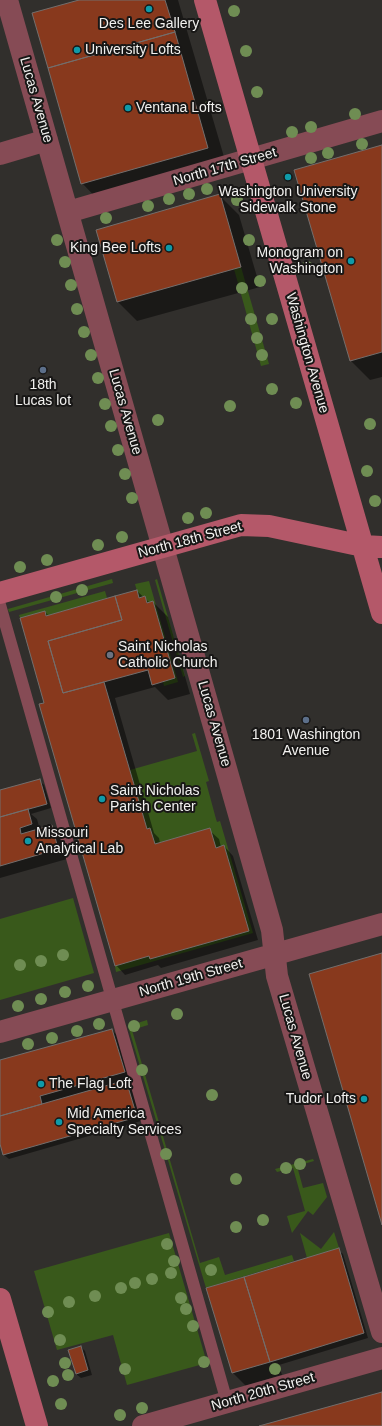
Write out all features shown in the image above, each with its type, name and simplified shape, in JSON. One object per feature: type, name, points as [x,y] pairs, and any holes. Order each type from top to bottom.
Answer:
[{"type":"main road","name":"Washington Avenue","points":[[205,0],[251,159],[372,546],[382,613]]},
{"type":"main road","name":"North 18th Street","points":[[0,593],[221,529],[255,524],[372,546]]},
{"type":"main road","points":[[0,1299],[37,1426]]},
{"type":"street","name":"Lucas Avenue","points":[[7,0],[272,930],[277,976],[382,1332]]},
{"type":"street","name":"North 17th Street","points":[[68,212],[382,121]]},
{"type":"street","points":[[0,154],[47,140]]},
{"type":"street","name":"North 19th Street","points":[[0,1032],[382,924]]},
{"type":"street","name":"North 20th Street","points":[[143,1426],[382,1358]]},
{"type":"lane","points":[[0,605],[228,1402]]},
{"type":"green space","points":[[241,267],[269,364],[261,366],[234,269]]},
{"type":"green space","points":[[112,579],[113,583],[9,612],[8,609]]},
{"type":"green space","points":[[157,579],[185,676],[183,677],[155,580]]},
{"type":"green space","points":[[149,581],[178,682],[164,686],[163,682],[175,678],[153,601],[147,603],[145,596],[139,598],[135,584]]},
{"type":"green space","points":[[105,591],[107,598],[46,616],[45,611],[20,618],[19,615]]},
{"type":"green space","points":[[195,733],[209,781],[206,782],[216,819],[217,822],[220,821],[253,933],[116,972],[115,966],[149,956],[151,959],[249,931],[224,845],[216,848],[210,829],[155,844],[150,828],[147,829],[130,770],[197,751],[192,734]]},
{"type":"green space","points":[[73,898],[94,973],[0,1000],[0,919]]},
{"type":"green space","points":[[147,1020],[148,1025],[132,1030],[200,1263],[219,1257],[225,1275],[292,1255],[294,1261],[206,1288],[128,1026]]},
{"type":"green space","points":[[313,1159],[314,1161],[297,1166],[303,1188],[323,1183],[327,1197],[313,1215],[308,1211],[292,1233],[287,1216],[305,1211],[293,1168],[277,1172],[275,1169]]},
{"type":"green space","points":[[334,1232],[339,1248],[307,1258],[300,1233],[321,1249]]},
{"type":"green space","points":[[169,1233],[207,1363],[127,1385],[113,1335],[57,1350],[34,1271]]},
{"type":"building","name":"University Lofts","points":[[79,0],[165,0],[175,32],[48,68],[32,13]]},
{"type":"building","name":"Ventana Lofts","points":[[175,32],[208,148],[81,184],[48,68]]},
{"type":"building","name":"Monogram on Washington","points":[[382,145],[382,352],[350,361],[294,170]]},
{"type":"building","name":"King Bee Lofts","points":[[220,194],[241,267],[117,302],[96,230]]},
{"type":"building","name":"Saint Nicholas Catholic Church","points":[[137,590],[139,598],[145,596],[147,603],[153,601],[175,678],[152,685],[148,670],[63,693],[48,641],[122,620],[115,596]]},
{"type":"building","name":"Saint Nicholas Parish Center","points":[[115,596],[122,620],[48,641],[63,693],[104,682],[147,829],[150,828],[155,844],[210,828],[216,848],[224,845],[249,931],[150,959],[149,956],[115,966],[39,704],[44,703],[20,618],[45,611],[46,616]]},
{"type":"building","points":[[40,779],[47,804],[0,817],[0,790]]},
{"type":"building","name":"Missouri Analytical Lab","points":[[28,809],[32,824],[20,828],[21,834],[52,825],[58,849],[0,866],[0,817]]},
{"type":"building","name":"Tudor Lofts","points":[[382,953],[382,1225],[309,974]]},
{"type":"building","name":"The Flag Loft","points":[[112,1029],[125,1072],[40,1096],[42,1104],[0,1116],[0,1060]]},
{"type":"building","name":"Mid America Specialty Services","points":[[126,1080],[137,1117],[3,1155],[0,1144],[0,1116]]},
{"type":"building","points":[[339,1248],[364,1333],[270,1362],[244,1277]]},
{"type":"building","points":[[244,1277],[270,1362],[232,1373],[206,1288]]},
{"type":"building","points":[[81,1346],[88,1370],[76,1374],[68,1350]]},
{"type":"building","points":[[382,1392],[382,1426],[259,1426]]},
{"type":"place","name":"Des Lee Gallery","points":[[149,9]]},
{"type":"place","name":"University Lofts","points":[[77,50]]},
{"type":"place","name":"Ventana Lofts","points":[[128,108]]},
{"type":"place","name":"Washington University Sidewalk Stone","points":[[288,177]]},
{"type":"place","name":"King Bee Lofts","points":[[169,248]]},
{"type":"place","name":"Monogram on Washington","points":[[351,261]]},
{"type":"place","name":"18th Lucas lot","points":[[43,370]]},
{"type":"place","name":"Saint Nicholas Catholic Church","points":[[110,655]]},
{"type":"place","name":"1801 Washington Avenue","points":[[306,720]]},
{"type":"place","name":"Saint Nicholas Parish Center","points":[[102,799]]},
{"type":"place","name":"Missouri Analytical Lab","points":[[28,841]]},
{"type":"place","name":"The Flag Loft","points":[[41,1084]]},
{"type":"place","name":"Tudor Lofts","points":[[364,1099]]},
{"type":"place","name":"Mid America Specialty Services","points":[[59,1122]]}]
